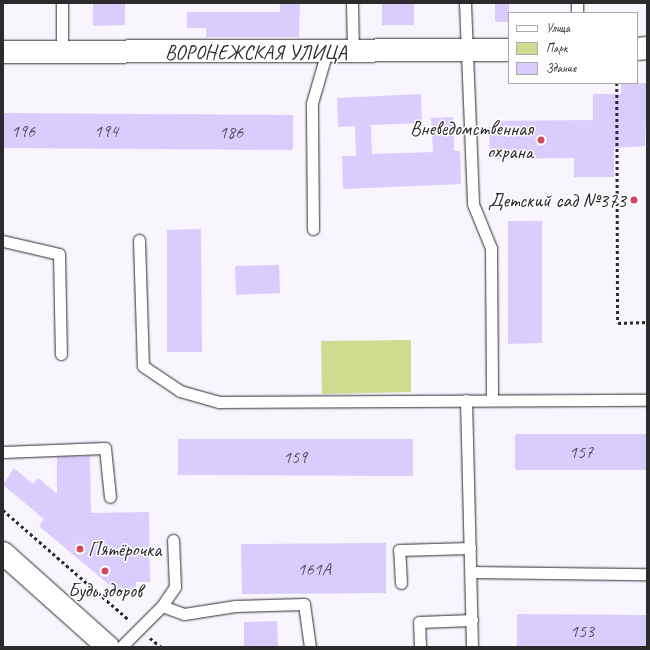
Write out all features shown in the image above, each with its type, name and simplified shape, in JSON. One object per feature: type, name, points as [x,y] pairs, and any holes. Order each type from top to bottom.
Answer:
[{"type":"street","name":"ВОРОНЕЖСКАЯ УЛИЦА","points":[[3,52],[508,50]]},
{"type":"street","points":[[3,553],[108,647]]},
{"type":"lane","points":[[62,3],[62,52]]},
{"type":"lane","points":[[352,3],[353,51]]},
{"type":"lane","points":[[464,3],[472,204],[491,248],[492,400]]},
{"type":"lane","points":[[313,229],[312,103],[327,51]]},
{"type":"lane","points":[[139,240],[143,366],[180,391],[219,402],[647,400]]},
{"type":"lane","points":[[3,241],[59,254],[61,354]]},
{"type":"lane","points":[[466,400],[472,647]]},
{"type":"lane","points":[[3,452],[105,448],[110,497]]},
{"type":"lane","points":[[122,647],[162,606],[175,588],[173,540]]},
{"type":"lane","points":[[401,583],[399,550],[470,548]]},
{"type":"lane","points":[[471,572],[647,574]]},
{"type":"lane","points":[[162,606],[184,614],[235,606],[304,604],[310,647]]},
{"type":"lane","points":[[420,647],[419,622],[472,620]]},
{"type":"path","points":[[617,84],[618,323],[647,322]]},
{"type":"path","points":[[3,510],[161,647]]},
{"type":"green space","points":[[411,340],[411,392],[322,394],[321,341]]},
{"type":"building","points":[[93,3],[125,3],[125,25],[93,26]]},
{"type":"building","points":[[280,3],[300,3],[299,37],[206,37],[206,28],[187,28],[187,12],[280,12]]},
{"type":"building","points":[[382,3],[414,3],[414,25],[382,25]]},
{"type":"building","points":[[495,3],[509,3],[508,22],[495,22]]},
{"type":"building","points":[[647,83],[645,146],[614,148],[614,177],[574,177],[574,158],[495,159],[495,152],[490,152],[489,127],[495,127],[495,121],[593,120],[593,94],[621,94],[621,84]]},
{"type":"building","points":[[421,94],[422,123],[371,125],[372,154],[433,152],[431,118],[453,117],[454,151],[460,151],[461,184],[343,189],[342,156],[356,156],[355,126],[338,127],[337,98]]},
{"type":"building","points":[[3,113],[293,115],[293,150],[3,148]]},
{"type":"building","points":[[508,221],[542,221],[542,343],[508,344]]},
{"type":"building","points":[[201,229],[202,352],[167,352],[167,230]]},
{"type":"building","points":[[279,265],[280,293],[236,295],[235,266]]},
{"type":"building","points":[[515,434],[647,434],[647,470],[515,470]]},
{"type":"building","points":[[178,439],[413,439],[413,476],[178,475]]},
{"type":"building","points":[[90,456],[91,513],[149,512],[150,582],[136,582],[136,592],[119,593],[39,526],[44,519],[3,485],[14,468],[33,484],[38,478],[57,494],[57,457]]},
{"type":"building","points":[[386,543],[386,593],[242,594],[241,544]]},
{"type":"building","points":[[517,614],[647,615],[647,647],[517,647]]},
{"type":"building","points":[[277,621],[278,647],[244,647],[244,622]]},
{"type":"place","name":"Вневедомственная охрана","points":[[541,140]]},
{"type":"place","name":"Детский сад №373","points":[[634,200]]},
{"type":"place","name":"Пятёрочка","points":[[80,549]]},
{"type":"place","name":"Будь здоров","points":[[105,571]]}]
